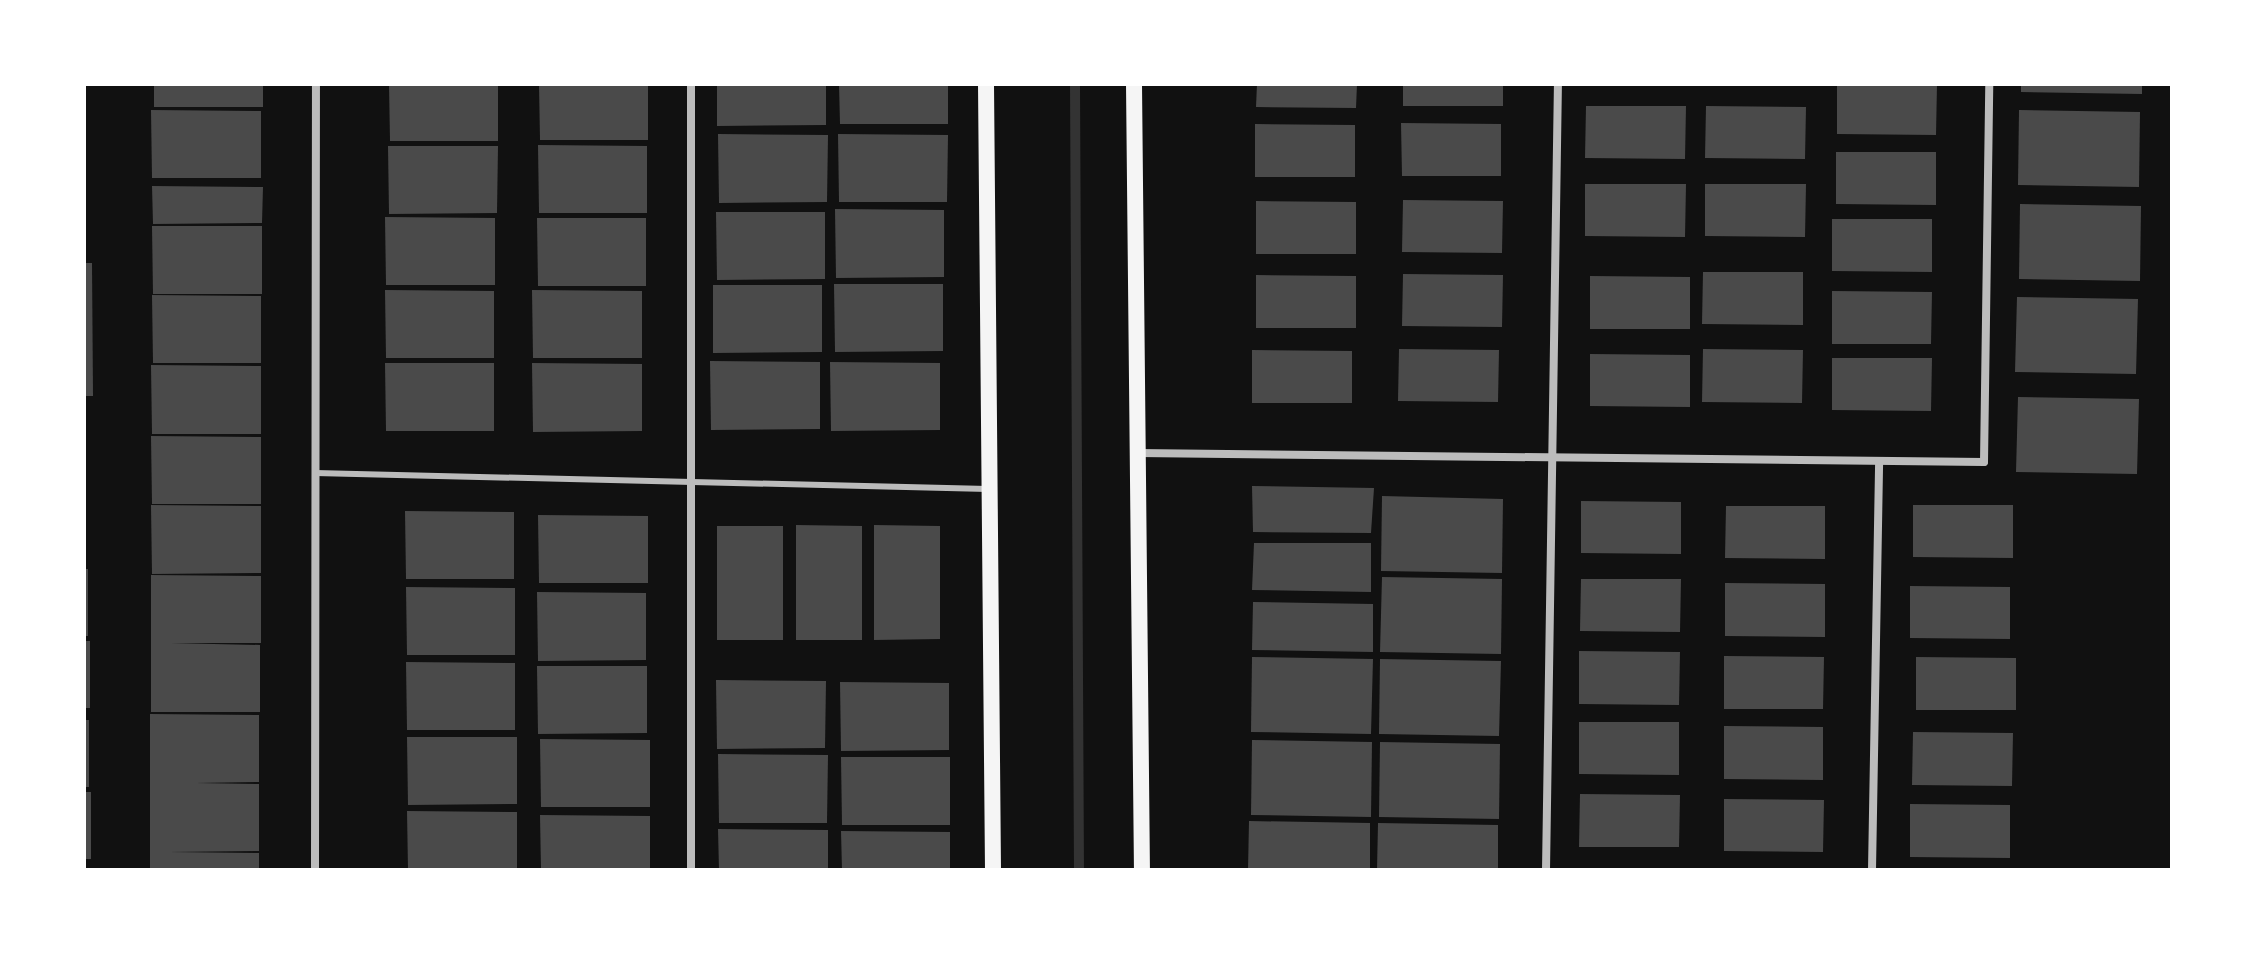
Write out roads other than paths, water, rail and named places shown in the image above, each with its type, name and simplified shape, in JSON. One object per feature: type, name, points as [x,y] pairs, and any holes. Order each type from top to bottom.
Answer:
[{"type":"main road","points":[[986,84],[993,870]]},
{"type":"main road","points":[[1134,84],[1142,870]]},
{"type":"street","points":[[315,870],[316,84]]},
{"type":"street","points":[[691,84],[691,870]]},
{"type":"street","points":[[1546,870],[1558,84]]},
{"type":"street","points":[[1138,453],[1984,462],[1989,84]]},
{"type":"street","points":[[1872,870],[1879,462]]},
{"type":"lane","points":[[315,473],[990,489]]},
{"type":"waterway","points":[[1075,84],[1079,870]]}]
